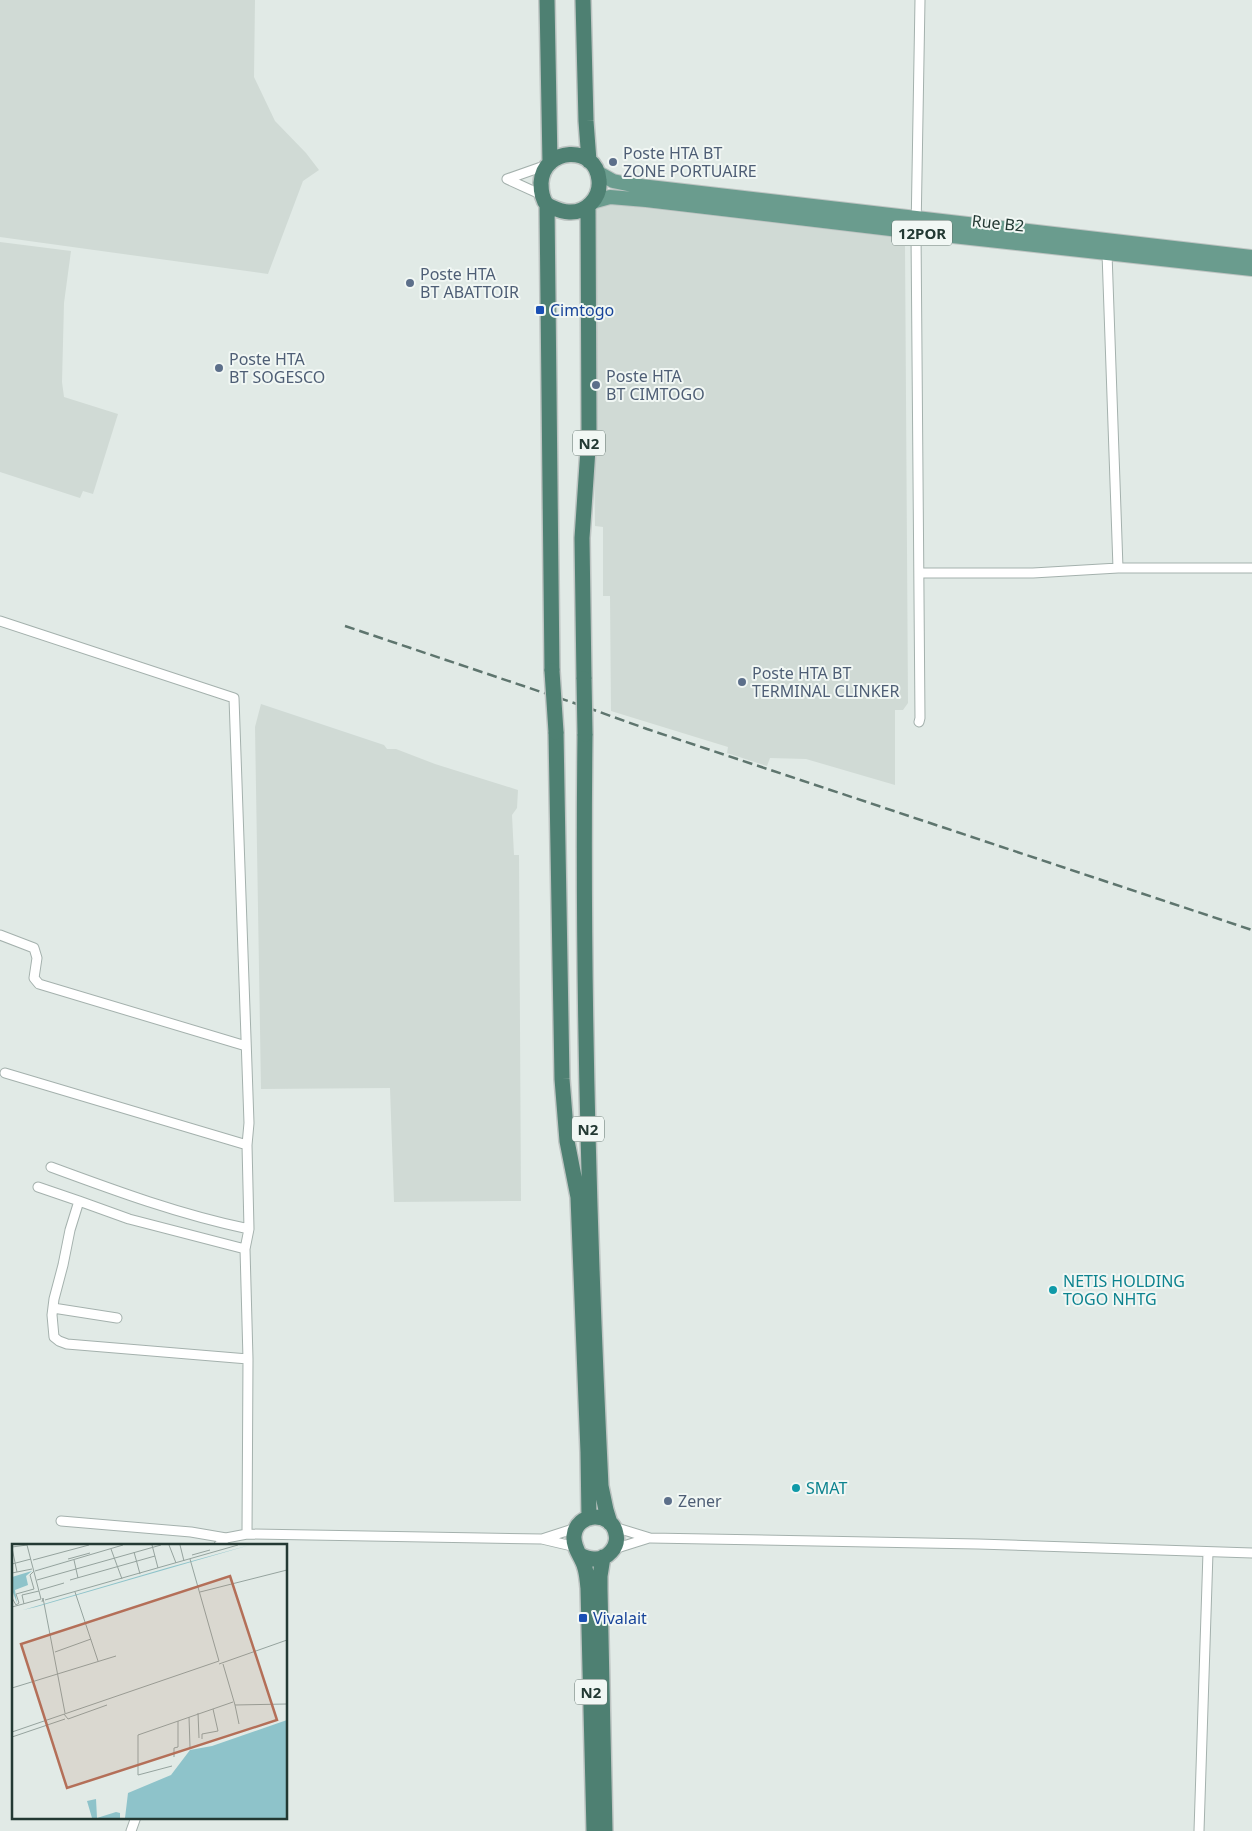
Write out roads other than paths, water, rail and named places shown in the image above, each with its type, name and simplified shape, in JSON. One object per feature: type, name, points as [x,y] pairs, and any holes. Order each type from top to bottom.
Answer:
[{"type":"highway","name":"N2","points":[[547,0],[548,164],[541,182],[544,200],[552,670],[556,732],[562,1089],[566,1141],[578,1197],[589,1518]]},
{"type":"highway","name":"N2","points":[[583,0],[586,121],[593,166],[599,189],[590,204],[589,434],[582,538],[588,1145],[602,1486],[606,1510],[612,1525]]},
{"type":"highway","points":[[548,164],[570,154],[579,155],[593,166]]},
{"type":"highway","points":[[544,200],[566,212],[575,212],[590,204]]},
{"type":"highway","points":[[600,1517],[612,1525],[617,1538],[609,1553],[592,1559],[578,1551],[574,1538],[576,1528],[580,1524],[589,1518],[600,1517]]},
{"type":"highway","name":"N2","points":[[578,1551],[587,1574],[588,1588],[594,1831]]},
{"type":"highway","name":"N2","points":[[605,1831],[600,1576],[609,1553]]},
{"type":"main road","name":"Rue B2","points":[[593,166],[613,181],[624,184],[1252,257]]},
{"type":"main road","name":"Rue B2","points":[[590,204],[610,197],[646,200],[1252,269]]},
{"type":"street","points":[[919,722],[920,572],[916,217],[920,0]]},
{"type":"street","points":[[544,200],[507,179],[548,164]]},
{"type":"street","points":[[1106,253],[1118,568]]},
{"type":"street","points":[[920,572],[1033,573],[1118,568],[1252,568]]},
{"type":"street","points":[[0,621],[234,698],[249,1123],[247,1145],[249,1229],[245,1249],[248,1359],[247,1534]]},
{"type":"street","points":[[0,935],[34,948],[37,958],[34,978],[39,984],[246,1046]]},
{"type":"street","points":[[5,1073],[247,1145]]},
{"type":"street","points":[[51,1167],[164,1206],[217,1222],[249,1229]]},
{"type":"street","points":[[38,1187],[130,1219],[245,1249]]},
{"type":"street","points":[[79,1201],[70,1230],[53,1308],[54,1337],[67,1344],[248,1359]]},
{"type":"street","points":[[53,1308],[117,1318]]},
{"type":"street","points":[[60,1521],[199,1533],[226,1538],[247,1534],[542,1539],[578,1551]]},
{"type":"street","points":[[612,1525],[650,1538],[978,1544],[1252,1553]]},
{"type":"street","points":[[542,1539],[576,1528]]},
{"type":"street","points":[[220,1544],[226,1538]]},
{"type":"street","points":[[609,1553],[650,1538]]},
{"type":"street","points":[[1199,1831],[1208,1552]]},
{"type":"street","points":[[132,1831],[136,1818]]},
{"type":"railway","points":[[345,626],[647,729],[1252,930]]},
{"type":"place","name":"Poste HTA BT ZONE PORTUAIRE","points":[[613,162]]},
{"type":"place","name":"Poste HTA BT ABATTOIR","points":[[410,283]]},
{"type":"place","name":"Cimtogo","points":[[540,310]]},
{"type":"place","name":"Poste HTA BT SOGESCO","points":[[219,368]]},
{"type":"place","name":"Poste HTA BT CIMTOGO","points":[[596,385]]},
{"type":"place","name":"Poste HTA BT TERMINAL CLINKER","points":[[742,682]]},
{"type":"place","name":"NETIS HOLDING TOGO NHTG","points":[[1053,1290]]},
{"type":"place","name":"SMAT","points":[[796,1488]]},
{"type":"place","name":"Zener","points":[[668,1501]]},
{"type":"place","name":"Vivalait","points":[[583,1618]]}]
